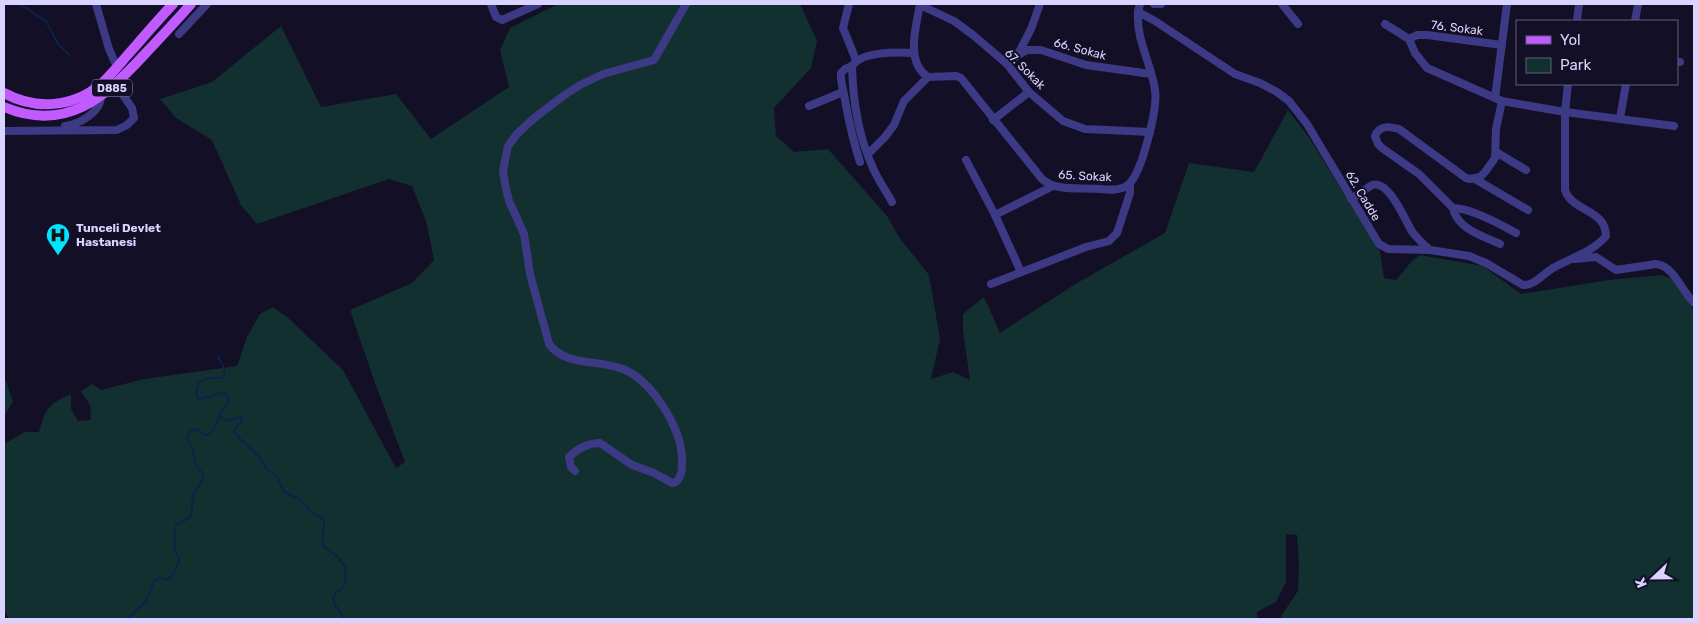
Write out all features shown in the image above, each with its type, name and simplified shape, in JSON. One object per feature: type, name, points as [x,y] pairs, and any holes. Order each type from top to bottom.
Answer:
[{"type":"main road","name":"D885","points":[[4,93],[18,101],[49,105],[62,103],[88,93],[100,85],[173,4]]},
{"type":"main road","name":"D885","points":[[4,107],[26,114],[50,116],[77,110],[101,97],[116,85],[191,4]]},
{"type":"street","points":[[96,4],[109,49],[117,67]]},
{"type":"street","points":[[179,34],[207,4]]},
{"type":"street","points":[[492,4],[496,18],[502,20],[538,4]]},
{"type":"street","points":[[575,471],[571,467],[569,457],[586,445],[600,443],[632,465],[676,482],[681,475],[681,448],[675,430],[664,409],[649,388],[634,375],[613,366],[571,360],[553,350],[549,344],[530,274],[524,234],[509,201],[505,184],[505,158],[508,146],[517,134],[563,96],[603,74],[654,60],[686,4]]},
{"type":"street","points":[[849,4],[843,28],[854,63],[855,111],[873,168],[892,202]]},
{"type":"street","points":[[868,154],[894,125],[904,101],[928,77],[918,70],[914,53],[920,4]]},
{"type":"street","name":"67. Sokak","points":[[920,4],[954,21],[973,35],[1007,64],[1030,92],[1067,124],[1093,129],[1150,132]]},
{"type":"street","points":[[1018,55],[1031,29],[1040,4]]},
{"type":"street","points":[[1138,12],[1140,4]]},
{"type":"street","points":[[1154,4],[1161,4]]},
{"type":"street","points":[[1282,4],[1298,24]]},
{"type":"street","points":[[1474,179],[1485,172],[1492,164],[1496,152],[1502,45],[1507,4]]},
{"type":"street","points":[[1577,20],[1579,4]]},
{"type":"street","points":[[1635,20],[1638,4]]},
{"type":"street","name":"65. Sokak","points":[[928,77],[956,76],[960,78],[1042,179],[1053,186],[1125,188],[1130,184],[1137,172],[1156,106],[1156,92],[1152,74],[1137,25],[1138,12]]},
{"type":"street","name":"62. Cadde","points":[[1138,12],[1206,53],[1235,74],[1260,83],[1289,101],[1307,124],[1351,199],[1379,244],[1383,247],[1388,249],[1430,250],[1476,258],[1523,286],[1531,284],[1550,270],[1573,259],[1604,238],[1606,233],[1603,222],[1598,216],[1567,196],[1565,190],[1565,112]]},
{"type":"street","points":[[1385,24],[1409,39],[1410,46],[1426,68],[1498,100],[1565,112],[1674,126]]},
{"type":"street","name":"76. Sokak","points":[[1409,39],[1417,35],[1427,35],[1502,45]]},
{"type":"street","name":"66. Sokak","points":[[1007,64],[1027,50],[1042,50],[1086,65],[1152,74]]},
{"type":"street","points":[[860,162],[840,83],[841,73],[854,63],[894,52],[914,53]]},
{"type":"street","points":[[4,131],[117,130],[127,126],[134,118],[132,108],[116,85]]},
{"type":"street","points":[[1565,112],[1568,85]]},
{"type":"street","points":[[1620,118],[1626,85]]},
{"type":"street","points":[[808,106],[843,92]]},
{"type":"street","points":[[993,120],[1030,92]]},
{"type":"street","points":[[4,126],[68,126],[81,122],[96,110],[101,103],[101,97]]},
{"type":"street","points":[[1500,244],[1463,225],[1455,215],[1453,208],[1419,174],[1378,144],[1376,132],[1388,126],[1398,129],[1466,178],[1474,179],[1528,210]]},
{"type":"street","points":[[1496,152],[1526,170]]},
{"type":"street","points":[[966,160],[995,214],[1021,272]]},
{"type":"street","points":[[991,284],[1109,240],[1117,233],[1130,193],[1130,184]]},
{"type":"street","points":[[1351,199],[1372,185],[1376,184],[1385,187],[1412,232],[1430,250]]},
{"type":"street","points":[[995,214],[1053,186]]},
{"type":"street","points":[[1453,208],[1484,216],[1516,232]]},
{"type":"street","points":[[1573,259],[1596,257],[1616,270],[1656,264],[1662,265],[1670,270],[1684,292],[1694,302]]},
{"type":"green space","points":[[558,4],[800,4],[817,41],[811,68],[774,108],[776,136],[794,152],[828,149],[887,216],[899,237],[929,275],[940,339],[931,379],[953,372],[970,380],[963,331],[963,314],[984,297],[1000,333],[1077,283],[1165,233],[1189,163],[1254,172],[1288,110],[1308,136],[1380,251],[1384,278],[1396,280],[1412,261],[1420,255],[1483,266],[1521,294],[1610,280],[1661,275],[1672,279],[1694,311],[1694,619],[1281,619],[1281,616],[1298,591],[1297,535],[1286,534],[1286,582],[1276,602],[1257,612],[1257,619],[9,619],[4,610],[4,444],[25,432],[39,432],[49,408],[57,401],[71,394],[71,409],[78,421],[91,420],[90,405],[81,391],[92,384],[101,390],[144,379],[237,366],[247,337],[260,314],[273,307],[287,317],[343,370],[396,468],[405,462],[350,310],[412,283],[434,260],[426,221],[412,186],[389,179],[257,224],[241,205],[212,140],[176,118],[160,99],[212,82],[281,26],[321,107],[396,94],[431,139],[509,87],[500,50],[510,28]]},
{"type":"green space","points":[[4,381],[6,381],[13,402],[4,416]]},
{"type":"waterway","points":[[19,4],[46,21],[58,44],[69,55]]},
{"type":"waterway","points":[[218,357],[225,375],[221,378],[205,378],[199,383],[196,393],[198,399],[224,393],[228,397],[228,403],[220,413],[222,418],[226,421],[240,417],[243,420],[234,429],[234,433],[260,458],[268,470],[277,476],[284,492],[299,499],[311,512],[324,520],[323,546],[338,557],[346,568],[344,586],[336,593],[334,598],[335,605],[343,619]]},
{"type":"waterway","points":[[127,619],[145,602],[157,579],[167,580],[173,575],[179,560],[175,547],[176,525],[191,517],[193,495],[203,479],[187,437],[195,429],[206,435],[209,434],[215,427],[220,415]]},
{"type":"place","name":"Tunceli Devlet Hastanesi","points":[[58,256]]}]
